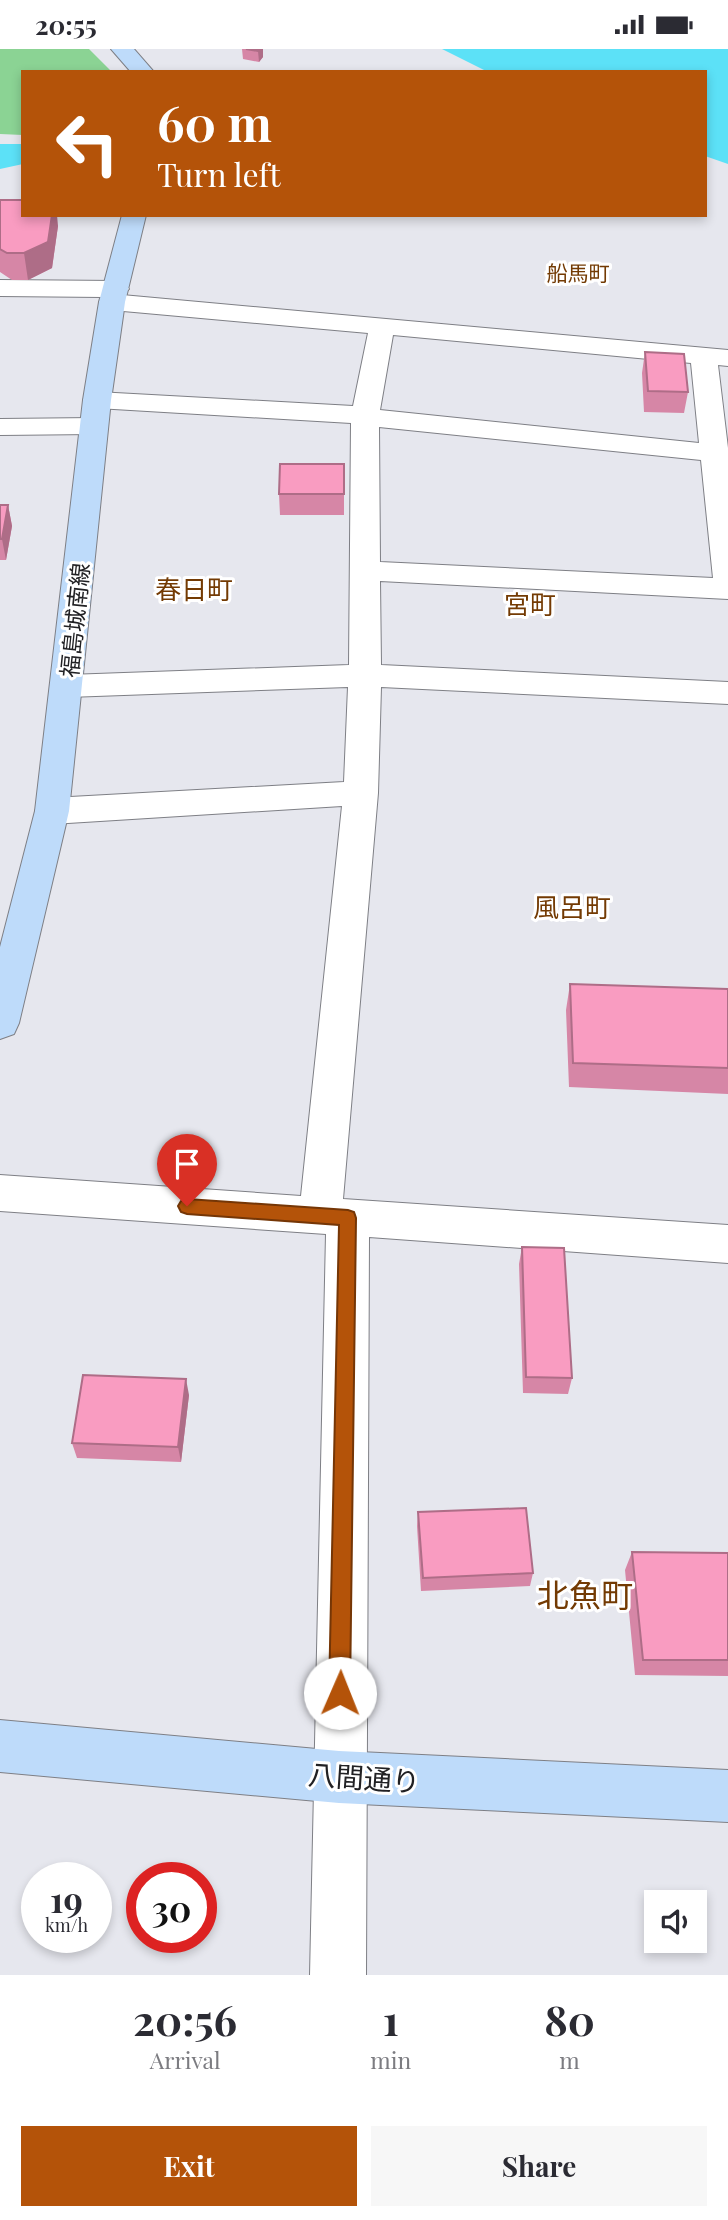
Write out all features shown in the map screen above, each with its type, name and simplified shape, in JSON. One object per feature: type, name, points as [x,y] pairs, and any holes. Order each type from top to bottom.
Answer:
[{"type":"main road","points":[[122,49],[141,70]]},
{"type":"main road","name":"福島城南線","points":[[0,1023],[52,811],[68,686],[96,413],[114,295],[134,217]]},
{"type":"main road","name":"八間通り","points":[[0,1746],[338,1777],[728,1796]]},
{"type":"street","points":[[0,288],[114,295],[382,326],[716,358],[714,453],[728,578]]},
{"type":"street","points":[[338,1975],[334,1217],[361,793],[365,675],[365,415],[382,326]]},
{"type":"street","points":[[0,427],[96,413],[365,415],[393,422],[714,453]]},
{"type":"street","points":[[365,571],[728,589]]},
{"type":"street","points":[[68,686],[365,675],[728,693]]},
{"type":"street","points":[[52,811],[361,793]]},
{"type":"street","points":[[0,1193],[728,1244]]},
{"type":"green space","points":[[0,49],[89,49],[110,70],[21,70],[21,135],[0,134]]},
{"type":"water","points":[[442,49],[728,49],[728,164],[707,157],[707,70],[484,70]]},
{"type":"water","points":[[0,144],[21,144],[21,164],[0,169]]},
{"type":"building","points":[[0,200],[21,200],[21,217],[52,217],[48,242],[24,253],[7,253],[0,249]]},
{"type":"building","points":[[645,352],[684,354],[688,392],[648,391]]},
{"type":"building","points":[[280,464],[344,464],[344,494],[279,494]]},
{"type":"building","points":[[0,505],[8,505],[2,539],[0,539]]},
{"type":"building","points":[[570,984],[728,989],[728,1068],[573,1063]]},
{"type":"building","points":[[522,1247],[564,1248],[572,1378],[526,1377]]},
{"type":"building","points":[[83,1375],[186,1379],[178,1447],[72,1443]]},
{"type":"building","points":[[526,1508],[533,1573],[423,1578],[418,1512]]},
{"type":"building","points":[[632,1552],[728,1553],[728,1660],[643,1660]]},
{"type":"district","name":"船馬町","points":[[578,272]]},
{"type":"district","name":"春日町","points":[[194,588]]},
{"type":"district","name":"宮町","points":[[530,603]]},
{"type":"district","name":"風呂町","points":[[572,906]]},
{"type":"district","name":"北魚町","points":[[585,1593]]},
{"type":"route","points":[[187,1206],[348,1218],[340,1693]]}]
